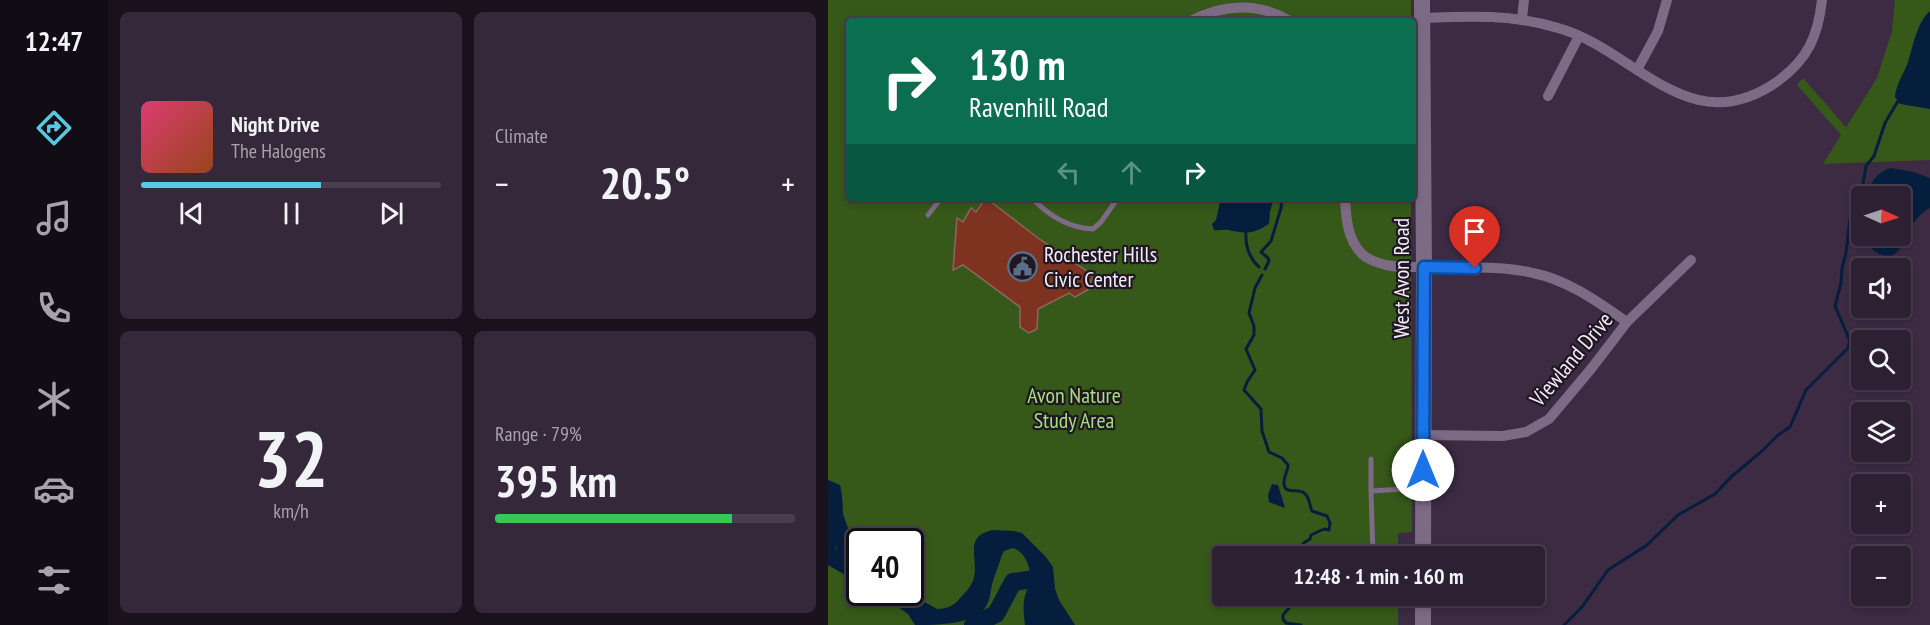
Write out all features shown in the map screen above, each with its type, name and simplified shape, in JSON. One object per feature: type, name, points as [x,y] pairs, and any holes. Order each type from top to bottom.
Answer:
[{"type":"street","name":"West Avon Road","points":[[1422,0],[1423,546]]},
{"type":"street","points":[[1522,19],[1524,0]]},
{"type":"street","points":[[1636,70],[1658,31],[1667,0]]},
{"type":"street","points":[[1422,18],[1485,16],[1522,19],[1560,28],[1601,46],[1674,93],[1701,100],[1720,101],[1738,100],[1748,96],[1773,84],[1791,71],[1813,41],[1822,0]]},
{"type":"street","points":[[1198,18],[1218,10],[1246,7],[1275,13],[1284,18]]},
{"type":"street","points":[[1548,96],[1579,36]]},
{"type":"street","points":[[1345,201],[1349,231],[1354,244],[1369,259],[1386,265],[1496,269],[1533,273],[1556,280],[1604,306],[1627,322]]},
{"type":"street","name":"Viewland Drive","points":[[1423,435],[1503,436],[1526,432],[1549,419],[1627,322],[1691,260]]},
{"type":"street","points":[[1423,606],[1423,625]]},
{"type":"lane","points":[[928,215],[939,201]]},
{"type":"lane","points":[[1035,201],[1063,221],[1079,228],[1093,229],[1116,201]]},
{"type":"lane","points":[[1371,459],[1373,546]]},
{"type":"lane","points":[[1371,491],[1423,488]]},
{"type":"green space","name":"Avon Nature Study Area","points":[[828,0],[1411,0],[1411,18],[846,18],[846,201],[1411,201],[1412,532],[1398,533],[1398,546],[1212,546],[1212,606],[1398,606],[1398,625],[828,625]]},
{"type":"green space","points":[[1895,0],[1930,0],[1930,160],[1823,164],[1841,135],[1797,85],[1803,78],[1846,127],[1877,78],[1892,31]]},
{"type":"water","points":[[1930,11],[1930,109],[1900,104],[1895,97],[1918,29]]},
{"type":"water","points":[[1891,168],[1913,172],[1930,178],[1930,208],[1911,227],[1911,186],[1870,186],[1878,175]]},
{"type":"water","points":[[1220,201],[1273,201],[1269,224],[1258,230],[1240,232],[1214,230],[1212,224],[1216,220]]},
{"type":"water","points":[[1869,246],[1902,246],[1895,254],[1889,256]]},
{"type":"water","points":[[828,480],[840,485],[843,515],[835,546],[840,553],[846,554],[846,575],[828,565]]},
{"type":"water","points":[[1272,484],[1278,485],[1285,508],[1269,502],[1268,495]]},
{"type":"water","points":[[992,530],[1022,533],[1053,567],[1055,589],[1059,600],[1075,625],[1025,625],[1024,603],[1030,581],[1030,571],[1027,561],[1018,550],[1013,548],[1004,551],[988,602],[979,614],[963,621],[915,625],[908,614],[897,606],[924,606],[924,602],[937,609],[951,606],[956,602],[973,580],[974,547],[981,535]]},
{"type":"building","name":"Rochester Hills Civic Center","points":[[984,201],[990,201],[1038,238],[1094,276],[1087,287],[1089,289],[1075,297],[1069,293],[1038,309],[1037,329],[1029,333],[1020,327],[1020,307],[963,265],[953,270],[957,218],[963,222],[971,208],[976,212]]},
{"type":"waterway","points":[[1564,625],[1582,607],[1608,570],[1647,545],[1678,515],[1715,494],[1778,435],[1790,427],[1806,390],[1848,348],[1850,341],[1835,306],[1841,283],[1850,219],[1862,189],[1866,166],[1874,156],[1885,123],[1898,101]]},
{"type":"waterway","points":[[1265,269],[1269,261],[1261,252],[1271,241],[1282,201]]},
{"type":"waterway","points":[[1246,230],[1248,250],[1259,267]]},
{"type":"waterway","points":[[1262,275],[1255,288],[1249,313],[1254,326],[1254,335],[1246,349],[1255,370],[1244,390],[1261,409],[1262,431],[1269,452],[1282,458],[1288,465],[1284,479],[1285,487],[1304,493],[1312,511],[1327,516],[1330,523],[1329,530],[1324,529],[1311,535],[1310,539],[1301,546]]},
{"type":"waterway","points":[[828,503],[846,549]]},
{"type":"waterway","points":[[973,625],[996,614],[1013,582],[1041,578],[1046,625]]},
{"type":"waterway","points":[[1289,606],[1283,619],[1286,623],[1301,625]]},
{"type":"place","name":"Rochester Hills Civic Center","points":[[1023,267]]},
{"type":"route","points":[[1423,470],[1424,267],[1475,268]]}]
